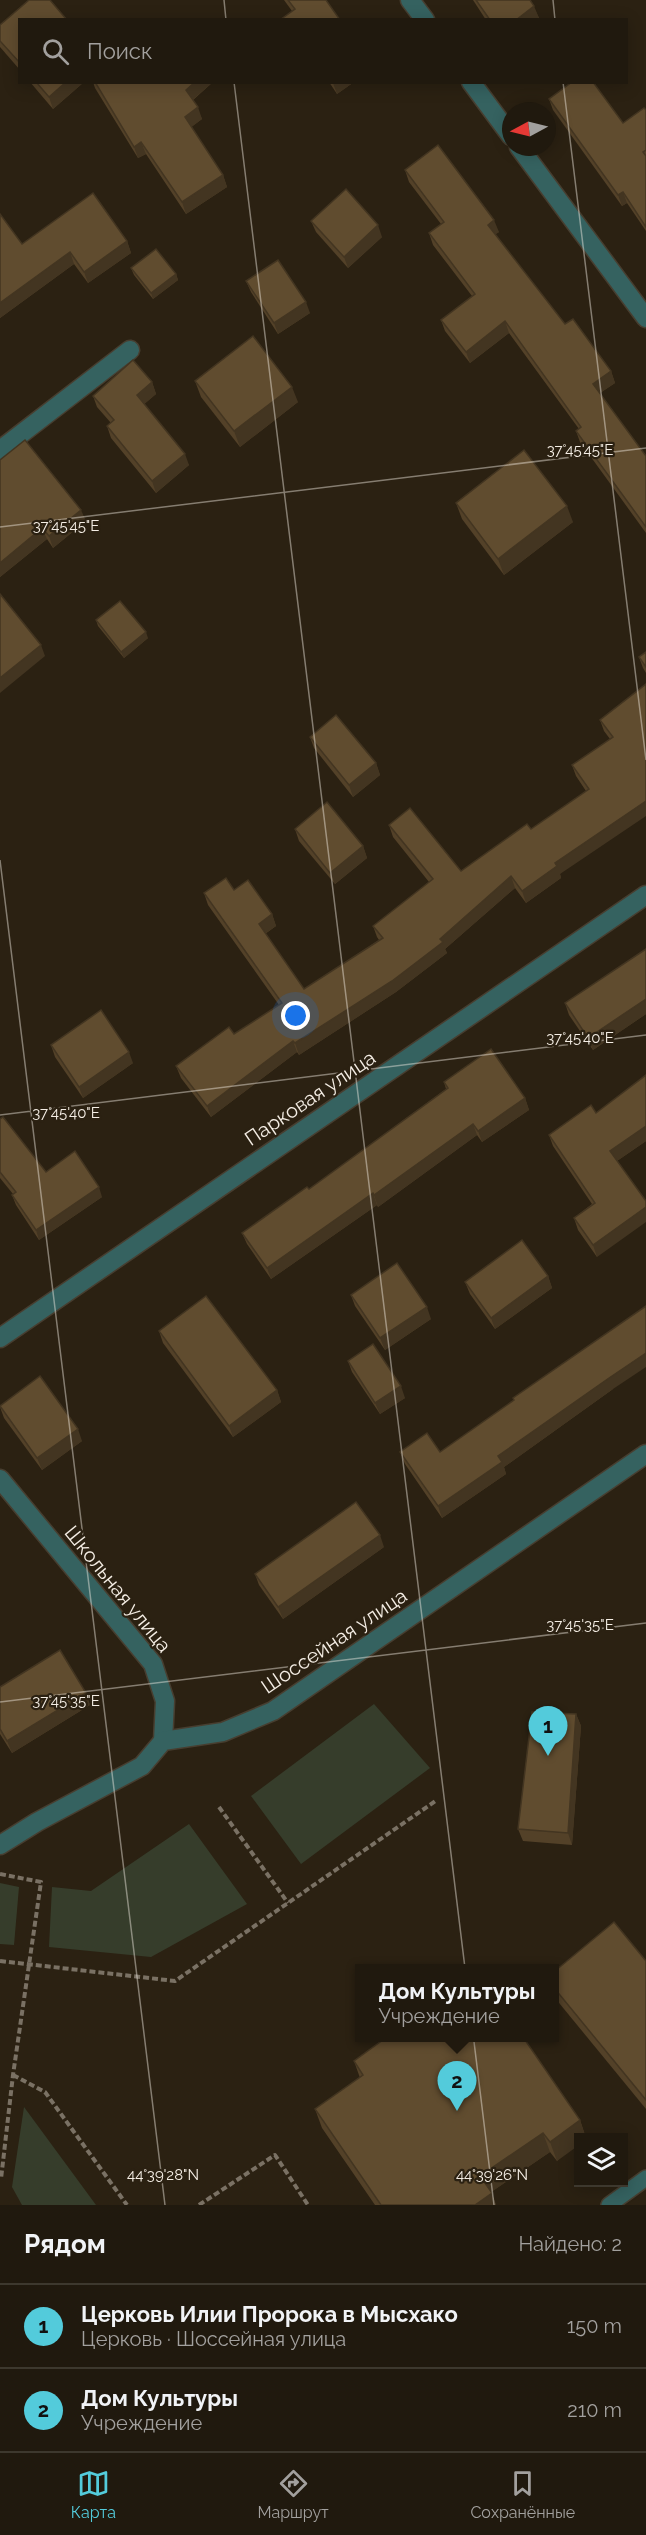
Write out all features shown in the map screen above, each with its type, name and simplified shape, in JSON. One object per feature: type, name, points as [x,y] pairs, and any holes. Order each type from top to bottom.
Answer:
[{"type":"street","points":[[410,0],[424,18]]},
{"type":"street","points":[[472,84],[502,124]]},
{"type":"street","points":[[526,156],[646,318]]},
{"type":"street","points":[[0,450],[130,350]]},
{"type":"street","name":"Парковая улица","points":[[0,1338],[646,895]]},
{"type":"street","name":"Шоссейная улица","points":[[162,1741],[223,1732],[273,1712],[646,1454]]},
{"type":"street","name":"Школьная улица","points":[[0,1479],[153,1664],[165,1701],[162,1741]]},
{"type":"street","points":[[0,1845],[142,1766],[162,1741]]},
{"type":"lane","points":[[609,2205],[646,2178]]},
{"type":"path","points":[[0,1961],[175,1981],[437,1800]]},
{"type":"path","points":[[219,1807],[288,1903]]},
{"type":"path","points":[[0,1874],[41,1882],[0,2178]]},
{"type":"path","points":[[13,2075],[45,2092],[127,2205]]},
{"type":"path","points":[[199,2205],[275,2155],[308,2205]]},
{"type":"green space","points":[[374,1704],[430,1768],[301,1864],[251,1796]]},
{"type":"green space","points":[[189,1824],[247,1904],[151,1957],[49,1947],[52,1887],[91,1891]]},
{"type":"green space","points":[[0,1883],[19,1887],[14,1945],[0,1944]]},
{"type":"green space","points":[[24,2107],[96,2205],[22,2205],[12,2187]]},
{"type":"building","points":[[29,0],[50,0],[65,18],[18,18],[18,61],[0,41],[0,25]]},
{"type":"building","points":[[288,0],[326,0],[339,18],[283,18],[295,9]]},
{"type":"building","points":[[476,0],[530,0],[534,6],[519,18],[489,18]]},
{"type":"building","points":[[38,84],[64,84],[49,97]]},
{"type":"building","points":[[96,84],[193,84],[186,90],[198,107],[185,117],[223,175],[182,202],[141,142],[134,147]]},
{"type":"building","points":[[569,84],[594,84],[623,123],[644,108],[646,110],[646,150],[643,152],[646,156],[646,227],[623,192],[618,195],[556,109],[556,102],[551,102],[549,99]]},
{"type":"building","points":[[438,145],[494,220],[488,225],[565,324],[573,319],[611,371],[593,384],[646,456],[646,527],[576,431],[581,427],[505,321],[466,352],[441,320],[475,294],[429,233],[444,222],[405,170]]},
{"type":"building","points":[[346,189],[378,225],[344,257],[311,221]]},
{"type":"building","points":[[93,193],[127,241],[84,272],[70,252],[0,303],[0,214],[22,244]]},
{"type":"building","points":[[156,249],[176,274],[151,293],[131,268]]},
{"type":"building","points":[[278,260],[306,302],[274,323],[246,281]]},
{"type":"building","points":[[253,336],[292,387],[234,431],[195,381]]},
{"type":"building","points":[[133,360],[152,382],[137,395],[185,454],[152,481],[107,426],[114,420],[93,396]]},
{"type":"building","points":[[25,440],[81,510],[49,536],[42,528],[0,563],[0,460]]},
{"type":"building","points":[[524,450],[567,506],[498,559],[456,503]]},
{"type":"building","points":[[0,594],[41,645],[0,678]]},
{"type":"building","points":[[120,601],[146,632],[121,652],[96,620]]},
{"type":"building","points":[[646,652],[646,667],[639,657]]},
{"type":"building","points":[[646,684],[646,801],[555,863],[557,866],[522,891],[511,876],[440,939],[443,942],[392,981],[295,1043],[293,1041],[207,1106],[176,1066],[229,1027],[234,1034],[282,1003],[204,893],[226,878],[234,890],[248,880],[272,914],[259,924],[304,989],[383,938],[373,926],[433,879],[389,825],[410,808],[461,871],[527,824],[531,829],[589,789],[572,765],[613,737],[600,720]]},
{"type":"building","points":[[336,715],[376,763],[349,785],[310,737]]},
{"type":"building","points":[[327,802],[363,846],[330,873],[295,829]]},
{"type":"building","points":[[646,949],[646,999],[588,1038],[565,1003]]},
{"type":"building","points":[[101,1010],[129,1052],[79,1087],[51,1045]]},
{"type":"building","points":[[491,1049],[525,1098],[478,1131],[473,1124],[267,1268],[242,1233],[307,1187],[309,1189],[448,1088],[444,1082]]},
{"type":"building","points":[[646,1075],[646,1126],[610,1151],[646,1201],[646,1207],[593,1245],[574,1218],[595,1203],[549,1135],[591,1105],[596,1113]]},
{"type":"building","points":[[3,1117],[46,1172],[75,1151],[99,1187],[36,1230],[12,1195],[16,1192],[0,1172],[0,1119]]},
{"type":"building","points":[[522,1240],[548,1276],[491,1318],[465,1282]]},
{"type":"building","points":[[397,1263],[427,1307],[380,1338],[351,1295]]},
{"type":"building","points":[[206,1296],[277,1390],[229,1426],[159,1331]]},
{"type":"building","points":[[646,1306],[646,1353],[498,1456],[502,1462],[438,1506],[400,1452],[427,1433],[440,1452],[514,1400],[513,1398]]},
{"type":"building","points":[[373,1344],[401,1386],[375,1403],[348,1361]]},
{"type":"building","points":[[40,1376],[78,1429],[37,1458],[0,1406]]},
{"type":"building","points":[[356,1502],[380,1535],[278,1607],[255,1574]]},
{"type":"building","points":[[60,1650],[86,1693],[7,1741],[0,1729],[0,1687]]},
{"type":"building","points":[[532,1712],[576,1714],[568,1833],[518,1829]]},
{"type":"building","points":[[614,1922],[646,1961],[646,2100],[559,1994],[559,1968]]},
{"type":"building","points":[[380,2042],[526,2042],[580,2120],[550,2142],[543,2133],[480,2176],[492,2193],[475,2205],[381,2205],[315,2109],[363,2075],[354,2061]]},
{"type":"place","name":"Церковь Илии Пророка в Мысхако","points":[[548,1756]]},
{"type":"place","name":"Дом Культуры","points":[[457,2111]]}]
